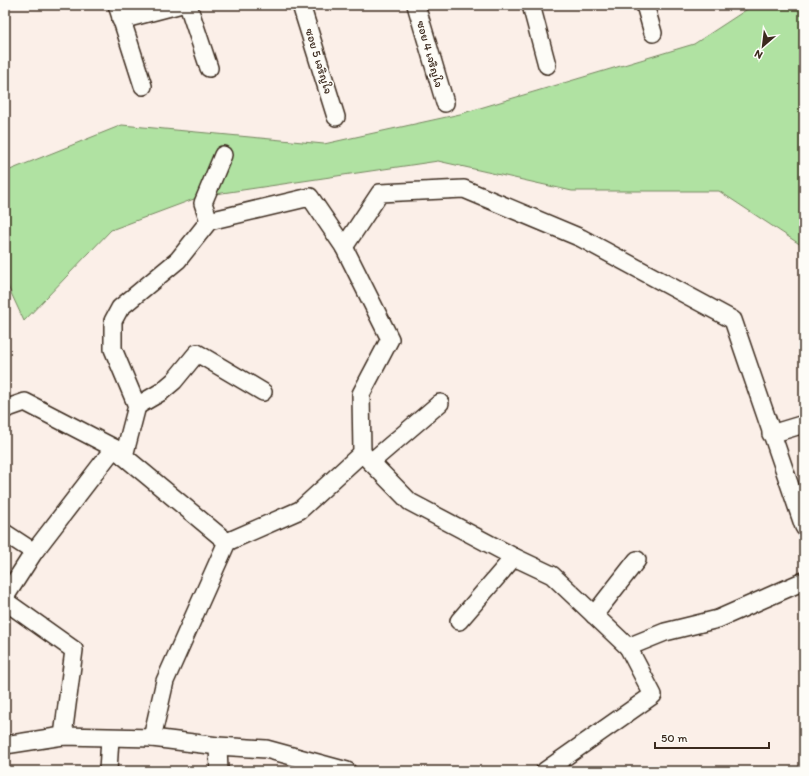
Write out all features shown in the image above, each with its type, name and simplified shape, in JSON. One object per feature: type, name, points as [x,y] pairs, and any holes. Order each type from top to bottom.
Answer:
[{"type":"street","points":[[143,86],[119,13],[178,5]]},
{"type":"street","points":[[188,5],[209,68]]},
{"type":"street","name":"ซอย 5 เจริญใจ","points":[[301,5],[336,117]]},
{"type":"street","name":"ซอย 4 เจริญใจ","points":[[416,5],[444,103]]},
{"type":"street","points":[[531,5],[547,66]]},
{"type":"street","points":[[645,5],[653,33]]},
{"type":"street","points":[[208,221],[203,203],[222,155]]},
{"type":"street","points":[[344,247],[380,193],[464,189],[581,238],[733,320],[804,527]]},
{"type":"street","points":[[137,406],[113,349],[113,321],[120,308],[178,260],[208,221],[310,197],[344,247],[390,339],[361,394],[366,458],[410,502],[514,557],[552,575],[628,647],[654,696],[545,771]]},
{"type":"street","points":[[5,597],[34,552],[119,452],[137,406],[161,392],[174,381],[197,353],[263,392]]},
{"type":"street","points":[[5,409],[25,402],[119,452],[227,542]]},
{"type":"street","points":[[152,738],[165,681],[227,542],[300,510],[366,458],[440,403]]},
{"type":"street","points":[[771,434],[804,424]]},
{"type":"street","points":[[5,533],[34,552]]},
{"type":"street","points":[[459,621],[514,557]]},
{"type":"street","points":[[594,615],[637,560]]},
{"type":"street","points":[[628,647],[665,632],[718,619],[804,581]]},
{"type":"street","points":[[5,601],[74,650],[63,736]]},
{"type":"street","points":[[5,745],[63,736],[152,738],[218,746],[266,749],[347,771]]},
{"type":"street","points":[[108,771],[110,738]]},
{"type":"street","points":[[218,746],[219,771]]},
{"type":"green space","points":[[749,5],[804,5],[804,247],[719,191],[572,191],[438,161],[202,196],[111,230],[24,321],[5,280],[5,172],[122,125],[324,144],[460,114],[694,44],[749,8]]}]
